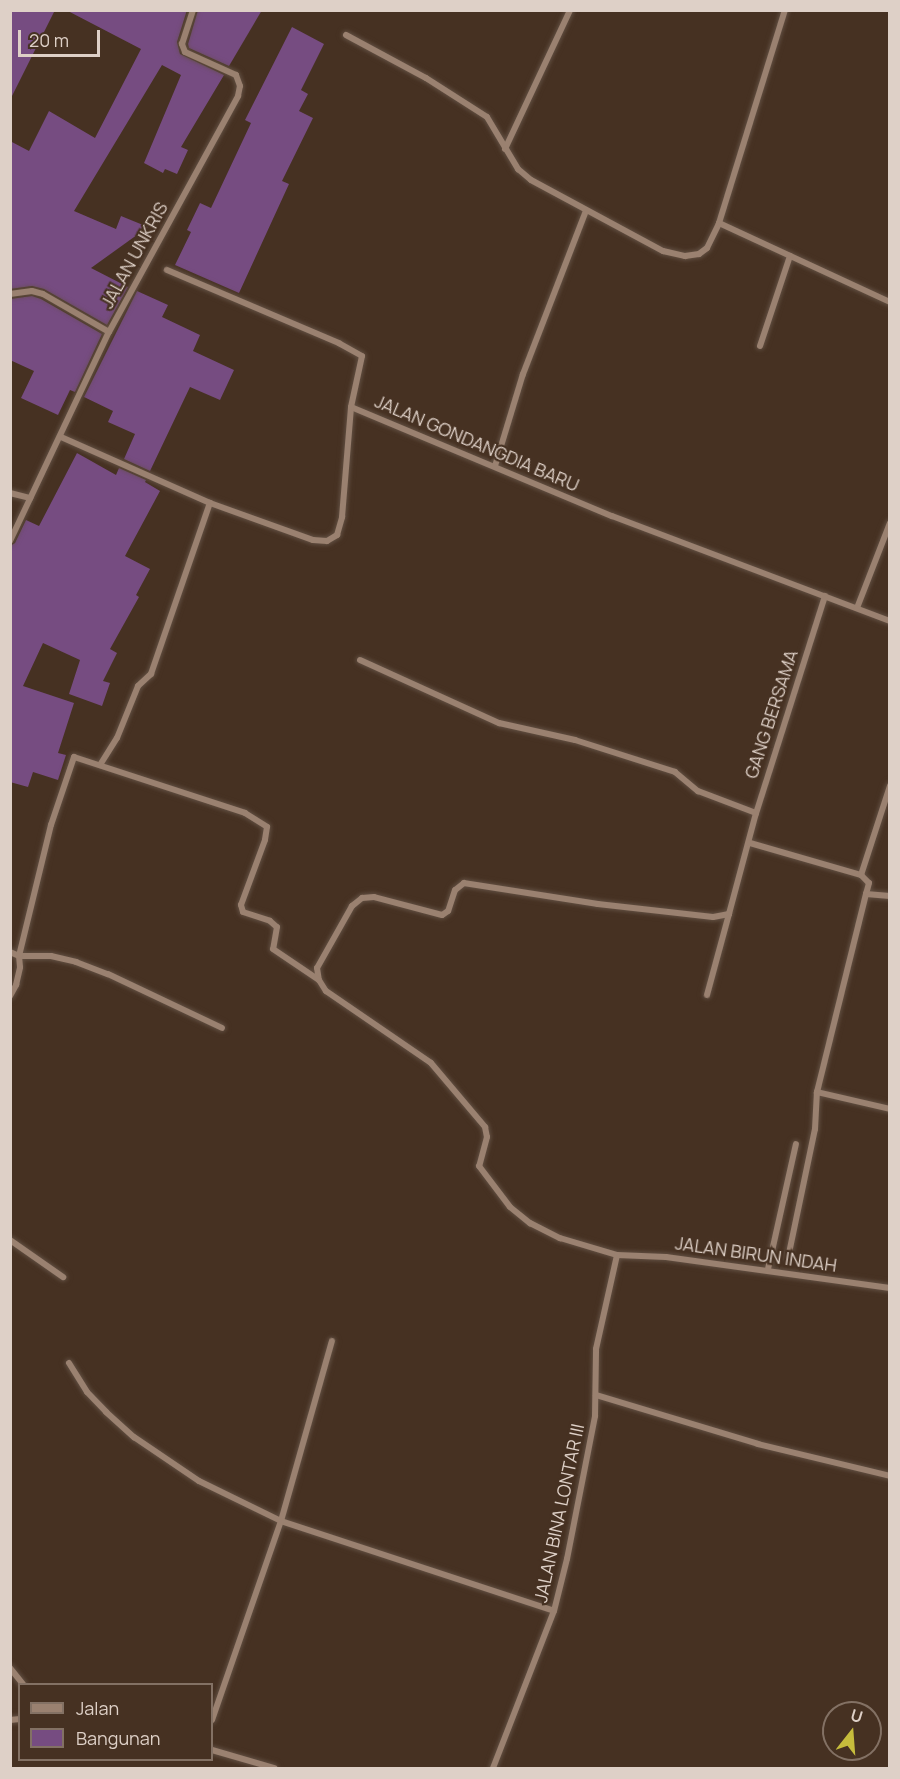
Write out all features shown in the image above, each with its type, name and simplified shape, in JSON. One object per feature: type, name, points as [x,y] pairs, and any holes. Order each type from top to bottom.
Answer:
[{"type":"street","name":"JALAN UNKRIS","points":[[10,541],[110,332],[238,96],[240,86],[236,75],[185,52],[182,44],[193,10]]},
{"type":"street","points":[[505,149],[570,10]]},
{"type":"street","points":[[346,35],[426,78],[486,117],[518,169],[531,180],[663,251],[685,256],[699,254],[706,248],[719,223],[785,10]]},
{"type":"street","points":[[495,466],[523,374],[586,211]]},
{"type":"street","points":[[719,223],[890,302]]},
{"type":"street","points":[[760,346],[790,256]]},
{"type":"street","points":[[167,270],[339,343],[362,356],[351,407]]},
{"type":"street","points":[[10,294],[33,291],[43,294],[110,332]]},
{"type":"street","name":"JALAN GONDANGDIA BARU","points":[[61,437],[210,503],[313,540],[327,541],[337,535],[342,517],[351,407],[612,516],[890,621]]},
{"type":"street","points":[[10,493],[30,498]]},
{"type":"street","points":[[100,765],[117,738],[138,686],[151,674],[210,503]]},
{"type":"street","points":[[857,608],[890,523]]},
{"type":"street","name":"GANG BERSAMA","points":[[707,994],[750,843],[756,813],[825,596]]},
{"type":"street","points":[[360,660],[499,723],[575,740],[675,772],[698,791],[756,813]]},
{"type":"street","points":[[10,996],[20,967],[19,956],[51,825],[74,757],[245,813],[267,827],[265,840],[241,905],[243,912],[270,921],[277,927],[273,949],[319,980]]},
{"type":"street","points":[[861,875],[890,786]]},
{"type":"street","points":[[750,843],[861,875],[869,883],[817,1092],[815,1129],[788,1258]]},
{"type":"street","points":[[319,980],[317,968],[352,906],[362,898],[374,897],[442,915],[448,911],[455,890],[464,883],[598,904],[713,917],[729,914]]},
{"type":"street","points":[[866,894],[890,896]]},
{"type":"street","points":[[10,952],[19,956],[51,956],[76,962],[108,974],[222,1028]]},
{"type":"street","name":"JALAN BIRUN INDAH","points":[[319,980],[326,991],[431,1063],[485,1127],[487,1137],[478,1164],[510,1207],[530,1223],[560,1238],[617,1255],[666,1257],[768,1269],[890,1288]]},
{"type":"street","points":[[817,1092],[890,1109]]},
{"type":"street","points":[[768,1269],[796,1144]]},
{"type":"street","points":[[10,1240],[63,1277]]},
{"type":"street","name":"JALAN BINA LONTAR III","points":[[493,1768],[554,1611],[595,1416],[596,1349],[617,1255]]},
{"type":"street","points":[[213,1717],[281,1521],[332,1341]]},
{"type":"street","points":[[69,1363],[87,1392],[135,1437],[199,1481],[281,1521],[554,1611]]},
{"type":"street","points":[[596,1395],[758,1444],[890,1476]]},
{"type":"street","points":[[10,1668],[22,1683]]},
{"type":"street","points":[[213,1750],[274,1768]]},
{"type":"building","points":[[10,10],[55,10],[10,100]]},
{"type":"building","points":[[66,10],[187,10],[177,42],[180,54],[224,75],[181,147],[188,150],[177,174],[165,169],[163,173],[144,163],[181,75],[162,65],[74,211],[116,229],[121,216],[148,227],[91,268],[128,287],[107,325],[44,289],[32,286],[10,289],[10,141],[29,151],[49,111],[95,138],[141,49]]},
{"type":"building","points":[[198,10],[262,10],[229,66],[189,48],[188,44]]},
{"type":"building","points":[[292,27],[324,44],[301,90],[308,94],[299,111],[313,118],[282,181],[289,184],[239,293],[175,265],[191,232],[187,230],[200,203],[211,208],[251,123],[245,120]]},
{"type":"building","points":[[137,291],[168,305],[162,317],[200,335],[193,351],[234,370],[220,400],[190,387],[150,471],[124,459],[135,434],[108,422],[113,411],[84,397]]},
{"type":"building","points":[[32,296],[102,334],[75,392],[70,390],[58,415],[21,398],[34,371],[10,360],[10,299]]},
{"type":"building","points":[[77,453],[116,475],[119,468],[146,480],[145,482],[160,491],[125,556],[150,569],[136,595],[139,597],[110,649],[117,653],[103,681],[110,683],[102,706],[69,694],[80,660],[43,643],[23,686],[74,703],[58,753],[66,755],[58,780],[33,772],[28,787],[10,782],[10,546],[15,543],[26,520],[39,526]]}]
